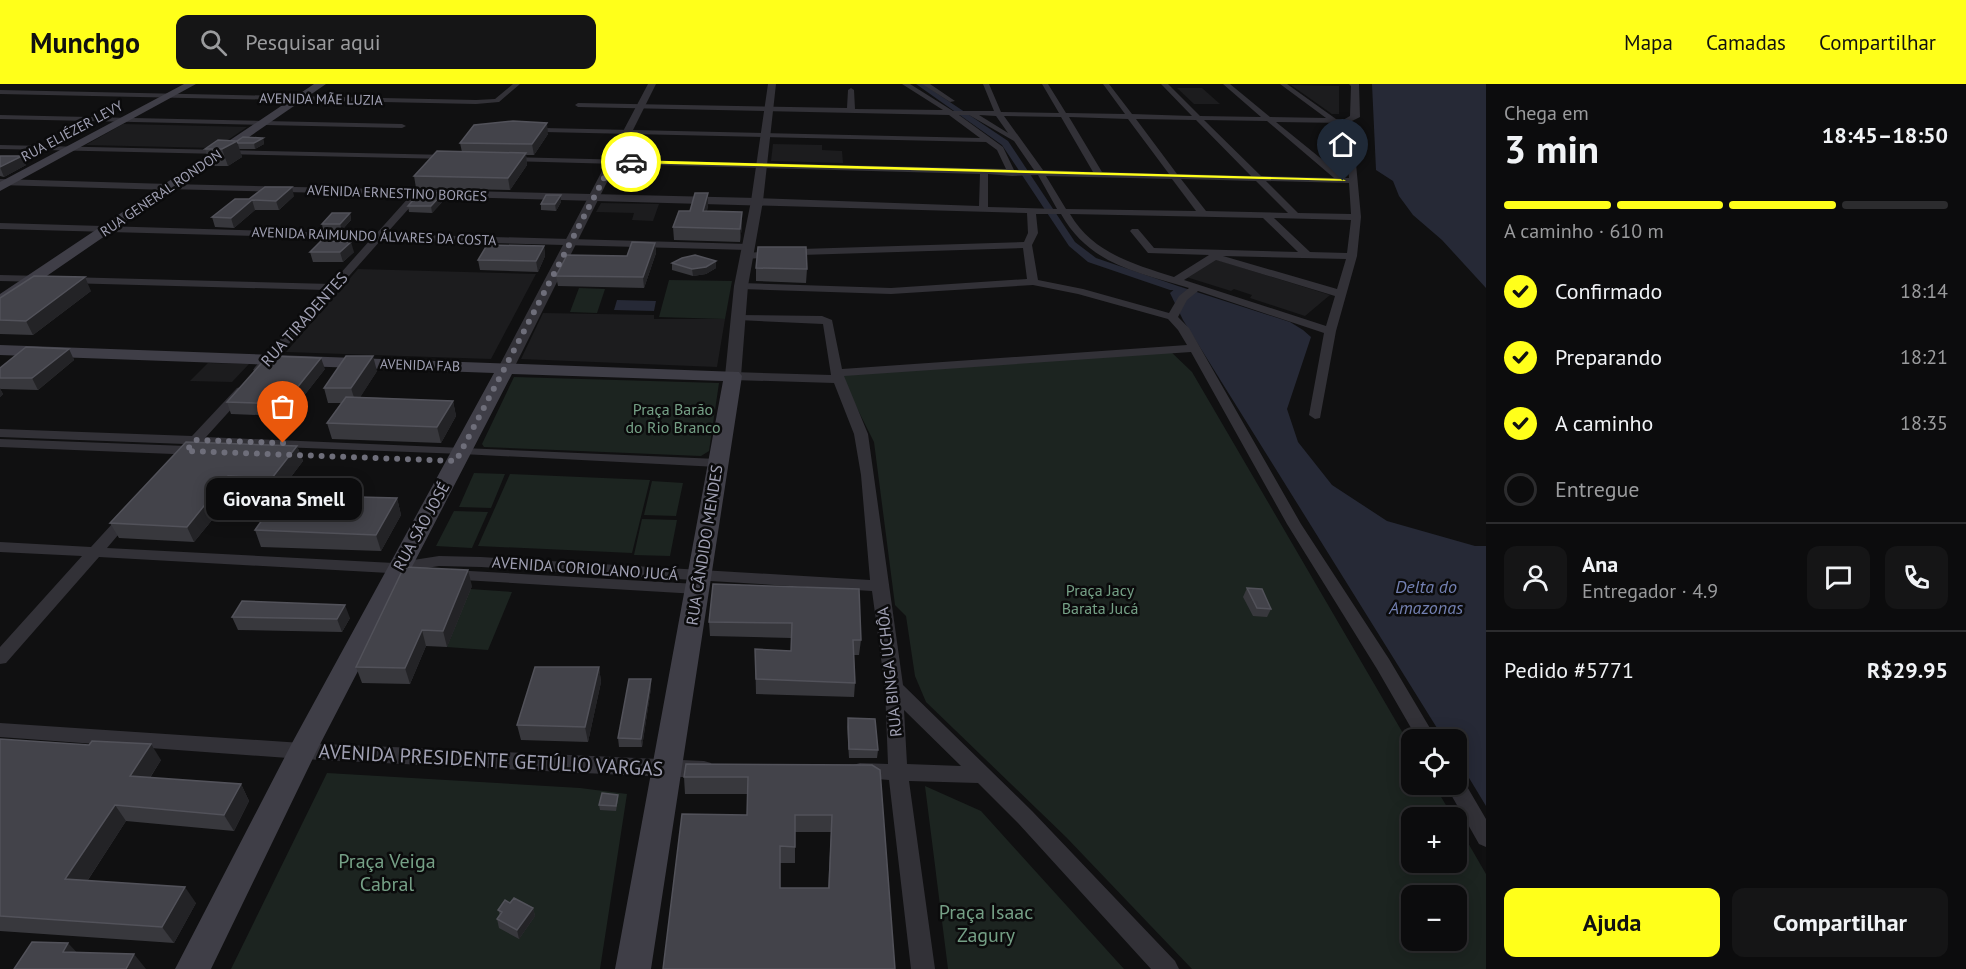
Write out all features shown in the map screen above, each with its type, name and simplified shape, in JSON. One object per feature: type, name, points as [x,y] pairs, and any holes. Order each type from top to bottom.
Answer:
[{"type":"main road","name":"RUA ELIÉZER LEVY","points":[[3,184],[191,84]]},
{"type":"main road","name":"RUA GENERAL RONDON","points":[[0,301],[321,84]]},
{"type":"main road","name":"AVENIDA FAB","points":[[0,350],[733,376]]},
{"type":"main road","name":"RUA SÃO JOSÉ","points":[[194,969],[302,751],[506,368]]},
{"type":"main road","name":"RUA CÂNDIDO MENDES","points":[[633,969],[733,376]]},
{"type":"street","points":[[0,87],[8,84]]},
{"type":"street","name":"AVENIDA MÃE LUZIA","points":[[0,92],[458,102],[497,101],[517,84]]},
{"type":"street","name":"RUA SÃO JOSÉ","points":[[506,368],[651,84]]},
{"type":"street","name":"RUA CÂNDIDO MENDES","points":[[733,376],[741,286],[757,201],[760,166],[771,135],[772,84]]},
{"type":"street","points":[[905,84],[951,112],[1004,154],[1015,174]]},
{"type":"street","points":[[926,84],[966,112],[1016,140]]},
{"type":"street","points":[[986,84],[998,113],[1041,174],[1061,212],[1075,231],[1105,256],[1175,281],[1191,292],[1330,331]]},
{"type":"street","points":[[1045,84],[1100,176]]},
{"type":"street","points":[[1106,84],[1203,214]]},
{"type":"street","points":[[1164,84],[1296,216]]},
{"type":"street","points":[[1226,84],[1348,181]]},
{"type":"street","points":[[1283,84],[1333,120]]},
{"type":"street","points":[[1344,95],[1345,84]]},
{"type":"street","points":[[578,105],[1348,120],[1355,117],[1354,84]]},
{"type":"street","points":[[851,90],[851,110]]},
{"type":"street","points":[[1344,105],[1343,116],[1348,120]]},
{"type":"street","points":[[911,111],[912,121]]},
{"type":"street","points":[[0,117],[402,126]]},
{"type":"street","points":[[1315,415],[1330,331],[1352,256],[1356,217],[1348,181],[1348,120]]},
{"type":"street","points":[[544,130],[771,135],[907,134],[986,140]]},
{"type":"street","points":[[0,147],[458,158]]},
{"type":"street","points":[[502,158],[1015,174],[1348,181]]},
{"type":"street","points":[[983,209],[984,173]]},
{"type":"street","name":"AVENIDA ERNESTINO BORGES","points":[[3,184],[757,201],[1061,212],[1356,217]]},
{"type":"street","name":"RUA TIRADENTES","points":[[171,468],[417,194]]},
{"type":"street","points":[[1033,282],[1027,245],[1033,233],[1035,211]]},
{"type":"street","points":[[1265,215],[1307,255]]},
{"type":"street","name":"AVENIDA RAIMUNDO ÁLVARES DA COSTA","points":[[0,226],[572,242],[747,251],[1027,245]]},
{"type":"street","points":[[1135,231],[1151,251],[1352,256]]},
{"type":"street","points":[[1175,281],[1217,254]]},
{"type":"street","points":[[1217,254],[1341,294]]},
{"type":"street","points":[[0,278],[332,287]]},
{"type":"street","points":[[741,286],[891,291],[1033,282],[1079,291],[1172,317],[1183,328],[1294,524],[1421,729]]},
{"type":"street","points":[[1172,317],[1191,292]]},
{"type":"street","name":"RUA BINGA UCHÔA","points":[[738,317],[822,319],[828,322],[838,376],[861,434],[894,688],[898,772],[923,969]]},
{"type":"street","points":[[733,376],[838,376],[1153,349],[1194,348]]},
{"type":"street","points":[[0,433],[191,446]]},
{"type":"street","points":[[0,443],[191,446],[717,468]]},
{"type":"street","points":[[0,658],[141,501]]},
{"type":"street","name":"AVENIDA CORIOLANO JUCÁ","points":[[0,547],[399,567],[420,573],[487,578],[879,586]]},
{"type":"street","points":[[894,688],[1025,817],[1167,969]]},
{"type":"street","name":"AVENIDA PRESIDENTE GETÚLIO VARGAS","points":[[0,730],[302,751],[666,769],[727,769]]},
{"type":"street","points":[[841,771],[983,776]]},
{"type":"street","points":[[1461,795],[1486,838]]},
{"type":"shaded area","points":[[1291,85],[1339,86],[1339,114],[1332,114]]},
{"type":"shaded area","points":[[1177,88],[1202,88],[1220,104],[1194,104]]},
{"type":"shaded area","points":[[123,124],[247,127],[216,148],[86,145]]},
{"type":"shaded area","points":[[773,144],[822,145],[822,150],[842,151],[843,163],[771,161]]},
{"type":"shaded area","points":[[601,203],[659,204],[653,221],[632,220],[634,213],[596,212]]},
{"type":"shaded area","points":[[1211,258],[1330,295],[1305,316],[1250,298],[1252,295],[1234,289],[1231,291],[1183,276]]},
{"type":"shaded area","points":[[358,269],[536,274],[491,359],[286,352]]},
{"type":"shaded area","points":[[543,313],[654,315],[654,319],[725,319],[717,367],[521,359]]},
{"type":"shaded area","points":[[208,363],[249,364],[232,382],[190,381]]},
{"type":"green space","points":[[669,280],[732,281],[725,319],[659,317]]},
{"type":"green space","points":[[579,288],[605,289],[597,313],[570,312]]},
{"type":"green space","name":"Praça Jacy Barata Jucá","points":[[1167,348],[1192,372],[1401,730],[1401,795],[1440,795],[1447,807],[1401,807],[1401,873],[1467,873],[1467,841],[1486,874],[1486,969],[1192,969],[1066,837],[926,702],[915,676],[906,616],[895,605],[874,442],[844,382],[843,372]]},
{"type":"green space","name":"Praça Barão do Rio Branco","points":[[514,377],[719,383],[709,451],[701,456],[484,447],[482,444]]},
{"type":"green space","points":[[474,473],[505,474],[491,508],[459,507]]},
{"type":"green space","points":[[510,474],[650,480],[632,553],[478,546]]},
{"type":"green space","points":[[652,481],[683,483],[676,516],[644,515]]},
{"type":"green space","points":[[454,511],[488,512],[472,548],[436,546]]},
{"type":"green space","points":[[642,519],[677,520],[670,556],[634,555]]},
{"type":"green space","points":[[470,589],[512,592],[488,650],[447,647]]},
{"type":"green space","name":"Praça Veiga Cabral","points":[[327,773],[580,788],[627,794],[600,969],[231,969]]},
{"type":"green space","name":"Praça Isaac Zagury","points":[[925,786],[981,811],[1124,969],[948,969]]},
{"type":"water","points":[[1372,84],[1486,84],[1486,288],[1442,240],[1413,215],[1399,196],[1393,181],[1376,170]]},
{"type":"water","name":"Delta do Amazonas","points":[[1178,286],[1290,322],[1303,330],[1311,337],[1287,409],[1298,442],[1332,485],[1387,521],[1475,546],[1486,546],[1486,806],[1467,775],[1467,729],[1438,729],[1183,320],[1170,293]]},
{"type":"water","points":[[617,300],[656,301],[654,311],[614,310]]},
{"type":"building","points":[[513,121],[547,123],[532,144],[460,143],[474,125]]},
{"type":"building","points":[[243,137],[263,138],[254,143],[238,143],[237,141]]},
{"type":"building","points":[[218,140],[237,141],[222,149],[205,149]]},
{"type":"building","points":[[437,151],[526,153],[508,178],[414,176]]},
{"type":"building","points":[[0,156],[22,156],[0,167]]},
{"type":"building","points":[[265,187],[292,187],[276,201],[252,200],[231,218],[212,217],[235,199],[249,199]]},
{"type":"building","points":[[420,192],[443,193],[431,206],[408,206]]},
{"type":"building","points":[[695,193],[708,193],[703,211],[742,212],[740,229],[673,227],[679,211],[690,211]]},
{"type":"building","points":[[546,195],[561,195],[555,204],[541,204]]},
{"type":"building","points":[[332,213],[350,213],[340,224],[322,224]]},
{"type":"building","points":[[321,241],[351,242],[340,252],[310,252]]},
{"type":"building","points":[[632,242],[655,243],[643,277],[556,276],[567,255],[627,256]]},
{"type":"building","points":[[487,245],[544,246],[536,261],[478,260]]},
{"type":"building","points":[[758,247],[806,247],[807,269],[756,268]]},
{"type":"building","points":[[695,255],[716,261],[706,267],[692,269],[672,263],[682,258]]},
{"type":"building","points":[[34,276],[85,277],[26,321],[0,320],[0,298]]},
{"type":"building","points":[[26,347],[69,349],[32,378],[0,378],[0,368]]},
{"type":"building","points":[[268,356],[321,358],[284,404],[227,402]]},
{"type":"building","points":[[346,356],[373,356],[351,388],[324,388]]},
{"type":"building","points":[[346,397],[453,401],[437,427],[327,423]]},
{"type":"building","points":[[186,442],[297,446],[272,478],[228,476],[187,527],[110,523]]},
{"type":"building","points":[[280,495],[397,498],[376,535],[255,530]]},
{"type":"building","points":[[404,567],[468,570],[443,631],[422,630],[405,668],[356,667]]},
{"type":"building","points":[[713,584],[859,589],[861,640],[853,640],[855,683],[756,679],[755,649],[791,651],[792,623],[709,622]]},
{"type":"building","points":[[1247,588],[1262,589],[1271,609],[1257,608]]},
{"type":"building","points":[[242,601],[345,605],[337,619],[232,617]]},
{"type":"building","points":[[535,667],[599,667],[585,727],[517,725]]},
{"type":"building","points":[[629,679],[651,679],[641,739],[618,738]]},
{"type":"building","points":[[848,718],[875,719],[878,750],[849,749]]},
{"type":"building","points":[[0,739],[89,745],[92,741],[151,744],[130,776],[241,784],[224,815],[115,805],[65,879],[185,887],[162,927],[0,916]]},
{"type":"building","points":[[686,764],[872,765],[880,770],[895,969],[663,969],[682,814],[747,815],[748,777],[684,777]],"holes":[[[795,815],[832,815],[829,888],[780,888],[780,846],[795,847]]]},
{"type":"building","points":[[602,793],[618,795],[616,806],[599,805]]},
{"type":"building","points":[[514,898],[533,908],[517,930],[497,919],[502,912],[498,910],[505,900],[510,903]]},
{"type":"building","points":[[32,942],[68,943],[63,952],[134,954],[126,969],[14,969]]},
{"type":"waterway","points":[[919,84],[1005,143],[1072,244],[1092,260],[1174,288]]},
{"type":"way so far","points":[[283,443],[196,440],[186,451],[456,461],[613,161],[631,162]]},
{"type":"place","name":"Giovana Smell","points":[[283,443]]},
{"type":"route","points":[[631,162],[1012,174],[1343,181]]}]
